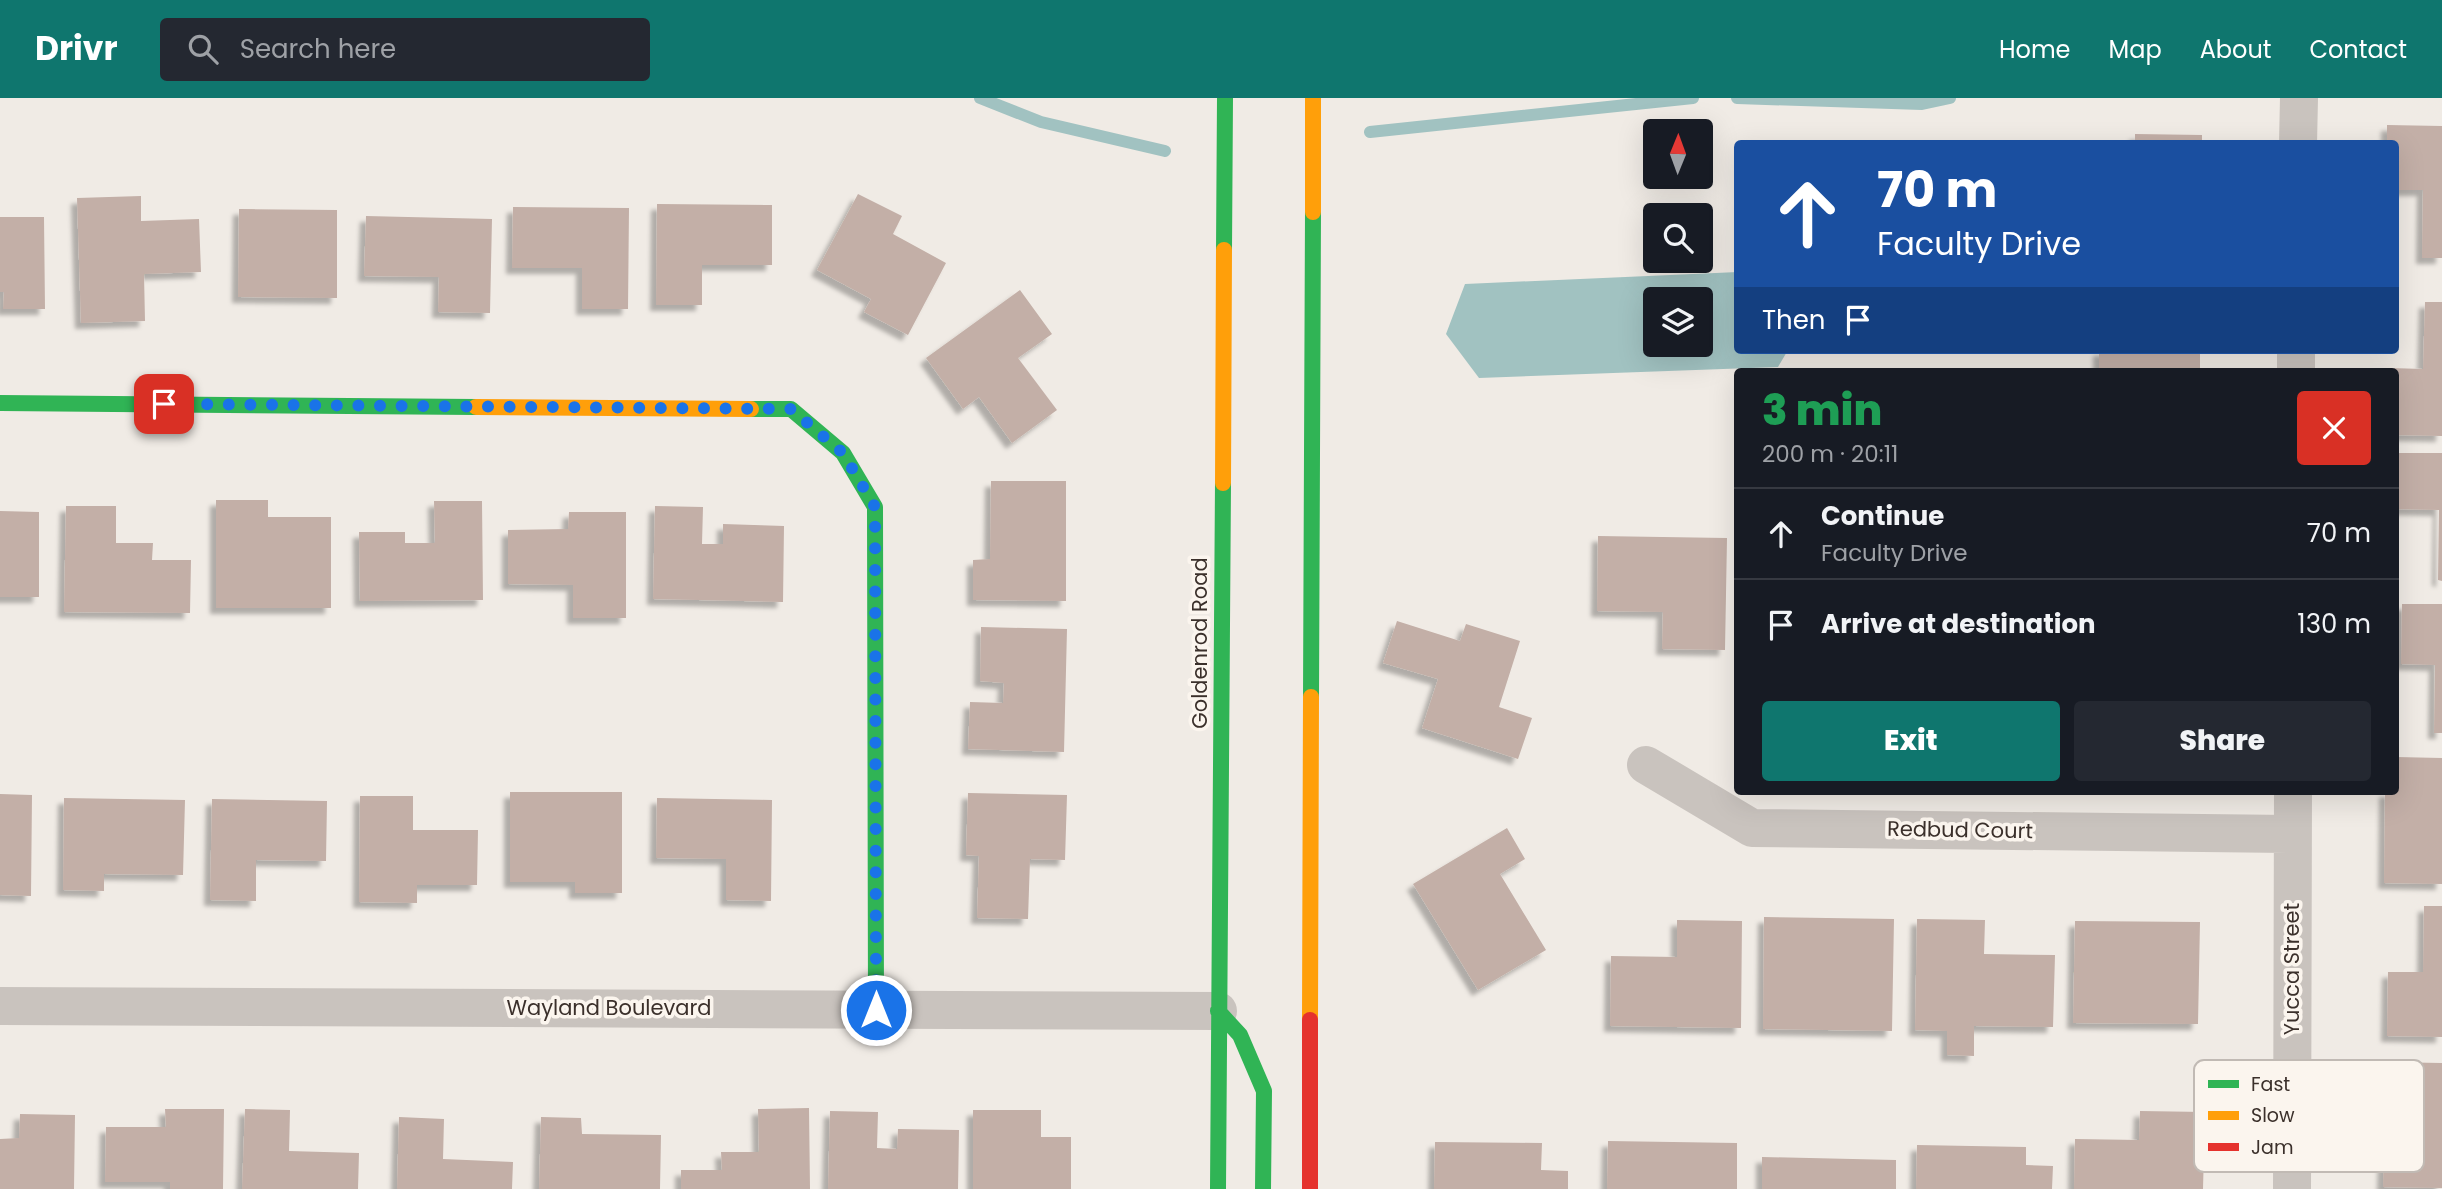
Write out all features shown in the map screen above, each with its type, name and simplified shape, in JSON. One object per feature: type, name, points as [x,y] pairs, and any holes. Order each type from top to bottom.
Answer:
[{"type":"main road","name":"Goldenrod Road","points":[[1218,1189],[1225,98]]},
{"type":"main road","points":[[1310,1189],[1313,98]]},
{"type":"main road","points":[[0,403],[791,409],[843,453],[875,507],[876,1010]]},
{"type":"main road","points":[[1218,1012],[1240,1035],[1264,1091],[1263,1189]]},
{"type":"street","points":[[2298,140],[2299,98]]},
{"type":"street","name":"Redbud Court","points":[[1646,765],[1752,828],[2292,834]]},
{"type":"street","name":"Yucca Street","points":[[2292,1060],[2293,795]]},
{"type":"street","name":"Wayland Boulevard","points":[[0,1006],[1218,1012]]},
{"type":"water","points":[[1734,272],[1734,354],[1786,354],[1778,367],[1479,378],[1446,334],[1465,284]]},
{"type":"building","points":[[2387,125],[2442,126],[2442,258],[2422,258],[2423,190],[2399,190],[2399,140],[2387,140]]},
{"type":"building","points":[[2135,134],[2202,135],[2202,140],[2135,140]]},
{"type":"building","points":[[858,194],[902,216],[893,234],[946,263],[908,335],[864,312],[871,299],[817,270]]},
{"type":"building","points":[[141,196],[141,221],[199,219],[201,272],[144,274],[145,321],[81,323],[77,198]]},
{"type":"building","points":[[657,204],[772,205],[772,265],[702,265],[702,305],[656,305]]},
{"type":"building","points":[[513,207],[629,208],[628,309],[582,309],[582,268],[512,268]]},
{"type":"building","points":[[239,209],[337,210],[337,298],[238,297]]},
{"type":"building","points":[[366,216],[492,219],[490,313],[438,312],[439,277],[364,276]]},
{"type":"building","points":[[0,217],[44,217],[45,309],[3,309],[4,292],[0,292]]},
{"type":"building","points":[[1020,290],[1052,334],[1018,358],[1057,410],[1012,443],[979,397],[963,409],[926,358]]},
{"type":"building","points":[[2425,302],[2442,302],[2442,436],[2399,435],[2399,368],[2423,369]]},
{"type":"building","points":[[2099,354],[2200,354],[2200,368],[2099,368]]},
{"type":"building","points":[[2399,453],[2442,453],[2442,581],[2438,580],[2439,510],[2399,509]]},
{"type":"building","points":[[991,481],[1066,481],[1066,601],[973,600],[973,560],[990,559]]},
{"type":"building","points":[[216,500],[268,500],[268,517],[331,517],[331,608],[216,608]]},
{"type":"building","points":[[434,501],[482,501],[483,600],[360,601],[359,532],[405,532],[405,543],[435,543]]},
{"type":"building","points":[[66,506],[116,506],[116,543],[153,543],[152,560],[191,560],[190,613],[64,612]]},
{"type":"building","points":[[655,506],[703,507],[702,544],[723,544],[723,524],[784,526],[783,602],[653,599]]},
{"type":"building","points":[[0,511],[39,512],[39,597],[0,597]]},
{"type":"building","points":[[569,512],[626,512],[626,618],[573,618],[573,585],[508,584],[508,530],[568,529]]},
{"type":"building","points":[[1598,536],[1727,538],[1725,650],[1662,649],[1663,612],[1597,611]]},
{"type":"building","points":[[2402,604],[2442,604],[2442,733],[2434,733],[2435,665],[2401,664]]},
{"type":"building","points":[[1397,621],[1460,641],[1466,624],[1520,641],[1499,707],[1532,718],[1518,759],[1422,728],[1438,679],[1383,663]]},
{"type":"building","points":[[981,627],[1067,629],[1064,752],[968,749],[970,702],[1003,703],[1004,683],[980,681]]},
{"type":"building","points":[[2399,757],[2442,758],[2442,884],[2384,883],[2385,795],[2399,795]]},
{"type":"building","points":[[510,792],[622,792],[622,893],[575,893],[575,882],[510,882]]},
{"type":"building","points":[[968,793],[1067,795],[1065,860],[1030,859],[1028,919],[977,918],[979,856],[966,855]]},
{"type":"building","points":[[0,794],[32,795],[31,896],[0,895]]},
{"type":"building","points":[[360,796],[413,796],[413,830],[478,830],[477,885],[417,885],[417,903],[359,902]]},
{"type":"building","points":[[64,798],[185,800],[183,875],[104,874],[104,891],[63,890]]},
{"type":"building","points":[[657,798],[772,800],[771,901],[726,900],[726,859],[656,858]]},
{"type":"building","points":[[212,799],[327,801],[326,861],[256,860],[256,901],[210,900]]},
{"type":"building","points":[[1507,828],[1525,859],[1500,874],[1546,950],[1478,990],[1413,884]]},
{"type":"building","points":[[2424,906],[2442,906],[2442,1037],[2387,1036],[2388,972],[2423,972]]},
{"type":"building","points":[[1764,917],[1894,919],[1892,1031],[1763,1029]]},
{"type":"building","points":[[1917,919],[1985,920],[1984,954],[2055,955],[2053,1027],[1974,1026],[1974,1056],[1947,1055],[1947,1031],[1915,1030]]},
{"type":"building","points":[[1677,920],[1742,921],[1741,1028],[1610,1026],[1611,956],[1677,957]]},
{"type":"building","points":[[2075,921],[2200,922],[2198,1024],[2073,1023]]},
{"type":"building","points":[[2424,1063],[2442,1063],[2442,1188],[2383,1187],[2383,1172],[2424,1172]]},
{"type":"building","points":[[809,1108],[810,1189],[681,1189],[681,1170],[722,1170],[721,1152],[759,1152],[758,1109]]},
{"type":"building","points":[[165,1109],[224,1109],[223,1189],[170,1189],[170,1182],[105,1182],[106,1127],[166,1127]]},
{"type":"building","points":[[245,1109],[290,1110],[289,1151],[359,1153],[358,1189],[242,1189]]},
{"type":"building","points":[[973,1110],[1041,1110],[1041,1137],[1071,1137],[1071,1189],[973,1189]]},
{"type":"building","points":[[830,1111],[878,1112],[877,1148],[897,1149],[898,1129],[959,1130],[958,1189],[828,1189]]},
{"type":"building","points":[[2140,1111],[2194,1112],[2194,1172],[2203,1172],[2203,1189],[2074,1189],[2075,1139],[2139,1140]]},
{"type":"building","points":[[20,1114],[75,1115],[74,1189],[0,1189],[0,1139],[19,1138]]},
{"type":"building","points":[[399,1117],[444,1119],[443,1159],[513,1162],[512,1189],[397,1189]]},
{"type":"building","points":[[541,1117],[581,1118],[582,1134],[661,1135],[660,1189],[539,1189]]},
{"type":"building","points":[[1608,1141],[1737,1143],[1737,1189],[1607,1189]]},
{"type":"building","points":[[1435,1142],[1542,1143],[1541,1170],[1568,1171],[1568,1189],[1434,1189]]},
{"type":"building","points":[[1917,1145],[2026,1147],[2026,1165],[2053,1166],[2052,1189],[1916,1189]]},
{"type":"building","points":[[1762,1157],[1896,1160],[1896,1189],[1762,1189]]},
{"type":"waterway","points":[[980,98],[1041,122],[1165,151]]},
{"type":"waterway","points":[[1370,132],[1693,98]]},
{"type":"waterway","points":[[1737,98],[1922,104],[1950,98]]},
{"type":"traffic: fast","points":[[1224,250],[1225,98]]},
{"type":"traffic: fast","points":[[1311,697],[1313,212]]},
{"type":"traffic: fast","points":[[0,403],[476,407]]},
{"type":"traffic: fast","points":[[751,409],[791,409],[843,453],[875,507],[876,1010]]},
{"type":"traffic: fast","points":[[1218,1189],[1223,483]]},
{"type":"traffic: fast","points":[[1218,1011],[1240,1035],[1264,1091],[1263,1189]]},
{"type":"traffic: slow","points":[[1313,98],[1313,212]]},
{"type":"traffic: slow","points":[[1223,483],[1224,250]]},
{"type":"traffic: slow","points":[[476,407],[751,409]]},
{"type":"traffic: slow","points":[[1310,1020],[1311,697]]},
{"type":"traffic: jam","points":[[1310,1020],[1310,1189]]},
{"type":"route","points":[[164,404],[791,409],[843,453],[875,507],[876,1010]]}]
